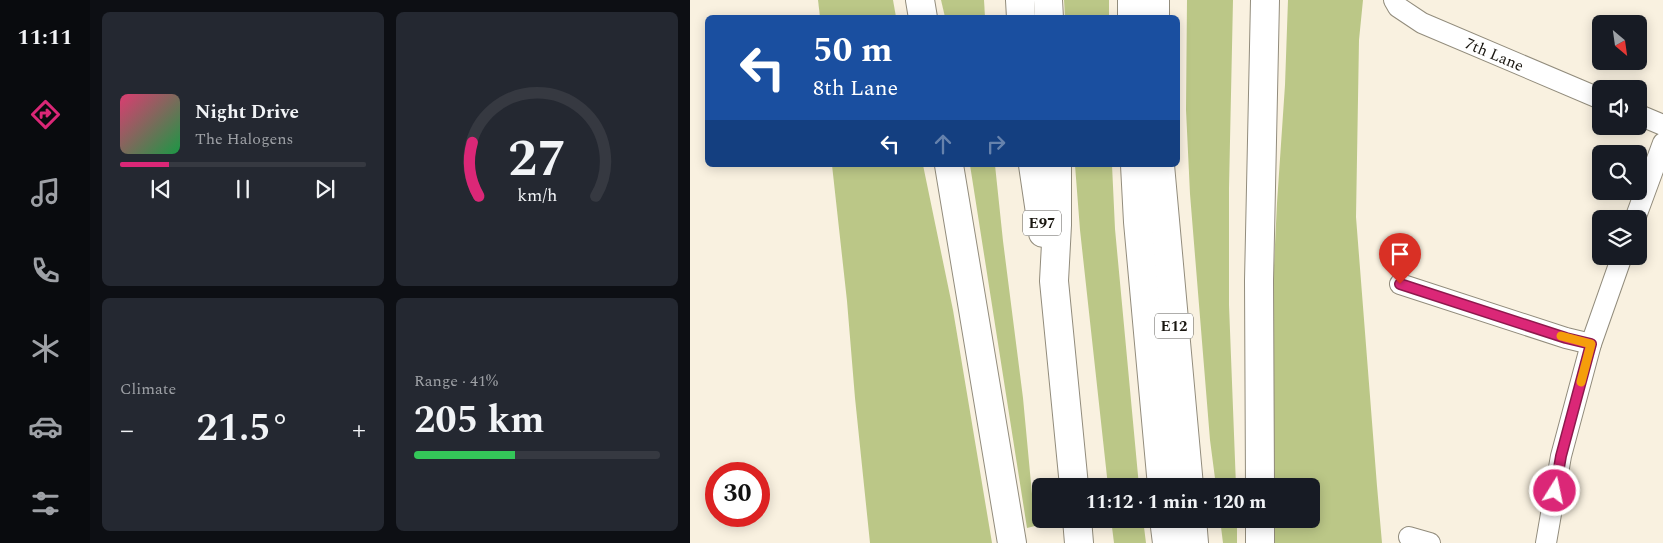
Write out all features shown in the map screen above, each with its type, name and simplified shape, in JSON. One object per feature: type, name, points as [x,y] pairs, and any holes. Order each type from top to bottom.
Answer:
[{"type":"highway","points":[[920,0],[922,15]]},
{"type":"highway","points":[[1020,0],[1021,15]]},
{"type":"highway","points":[[1048,0],[1049,15]]},
{"type":"highway","points":[[1132,0],[1132,15]]},
{"type":"highway","points":[[1155,0],[1155,15]]},
{"type":"highway","points":[[1260,478],[1259,281],[1264,0]]},
{"type":"highway","points":[[949,167],[1012,543]]},
{"type":"highway","name":"E97","points":[[1033,167],[1054,281]]},
{"type":"highway","points":[[1057,167],[1057,225],[1054,281],[1073,478]]},
{"type":"highway","points":[[1135,167],[1138,222],[1161,478]]},
{"type":"highway","name":"E12","points":[[1160,167],[1188,478]]},
{"type":"highway","points":[[1078,528],[1079,543]]},
{"type":"highway","points":[[1165,528],[1167,543]]},
{"type":"highway","points":[[1193,528],[1194,543]]},
{"type":"highway","points":[[1260,528],[1260,543]]},
{"type":"street","name":"7th Lane","points":[[1394,0],[1398,7],[1422,23],[1592,95]]},
{"type":"street","points":[[1647,118],[1663,125]]},
{"type":"street","points":[[1638,210],[1663,143]]},
{"type":"street","points":[[1546,543],[1561,456],[1591,344],[1619,265]]},
{"type":"street","points":[[1400,284],[1566,338],[1591,344]]},
{"type":"street","points":[[1408,537],[1430,543]]},
{"type":"green space","points":[[818,0],[893,0],[896,15],[820,15]]},
{"type":"green space","points":[[941,0],[984,0],[985,15],[945,15]]},
{"type":"green space","points":[[1064,0],[1109,0],[1109,15],[1065,15]]},
{"type":"green space","points":[[1187,0],[1233,0],[1229,188],[1229,305],[1236,478],[1215,478],[1210,440],[1190,194],[1186,110]]},
{"type":"green space","points":[[1288,0],[1363,0],[1359,40],[1356,217],[1382,543],[1270,543],[1270,528],[1320,528],[1320,478],[1270,478],[1273,287]]},
{"type":"green space","points":[[832,167],[923,167],[953,310],[992,543],[870,543]]},
{"type":"green space","points":[[970,167],[995,167],[1023,398],[1032,494],[1032,527],[1027,528]]},
{"type":"green space","points":[[1075,167],[1112,167],[1115,229],[1138,478],[1107,478],[1080,230]]},
{"type":"green space","points":[[1112,528],[1144,528],[1146,543],[1114,543]]},
{"type":"green space","points":[[1221,528],[1237,528],[1237,543],[1223,543]]},
{"type":"slow traffic","points":[[1561,336],[1591,344],[1581,382]]},
{"type":"route","points":[[1400,284],[1566,338],[1591,344],[1561,456],[1555,491]]}]
